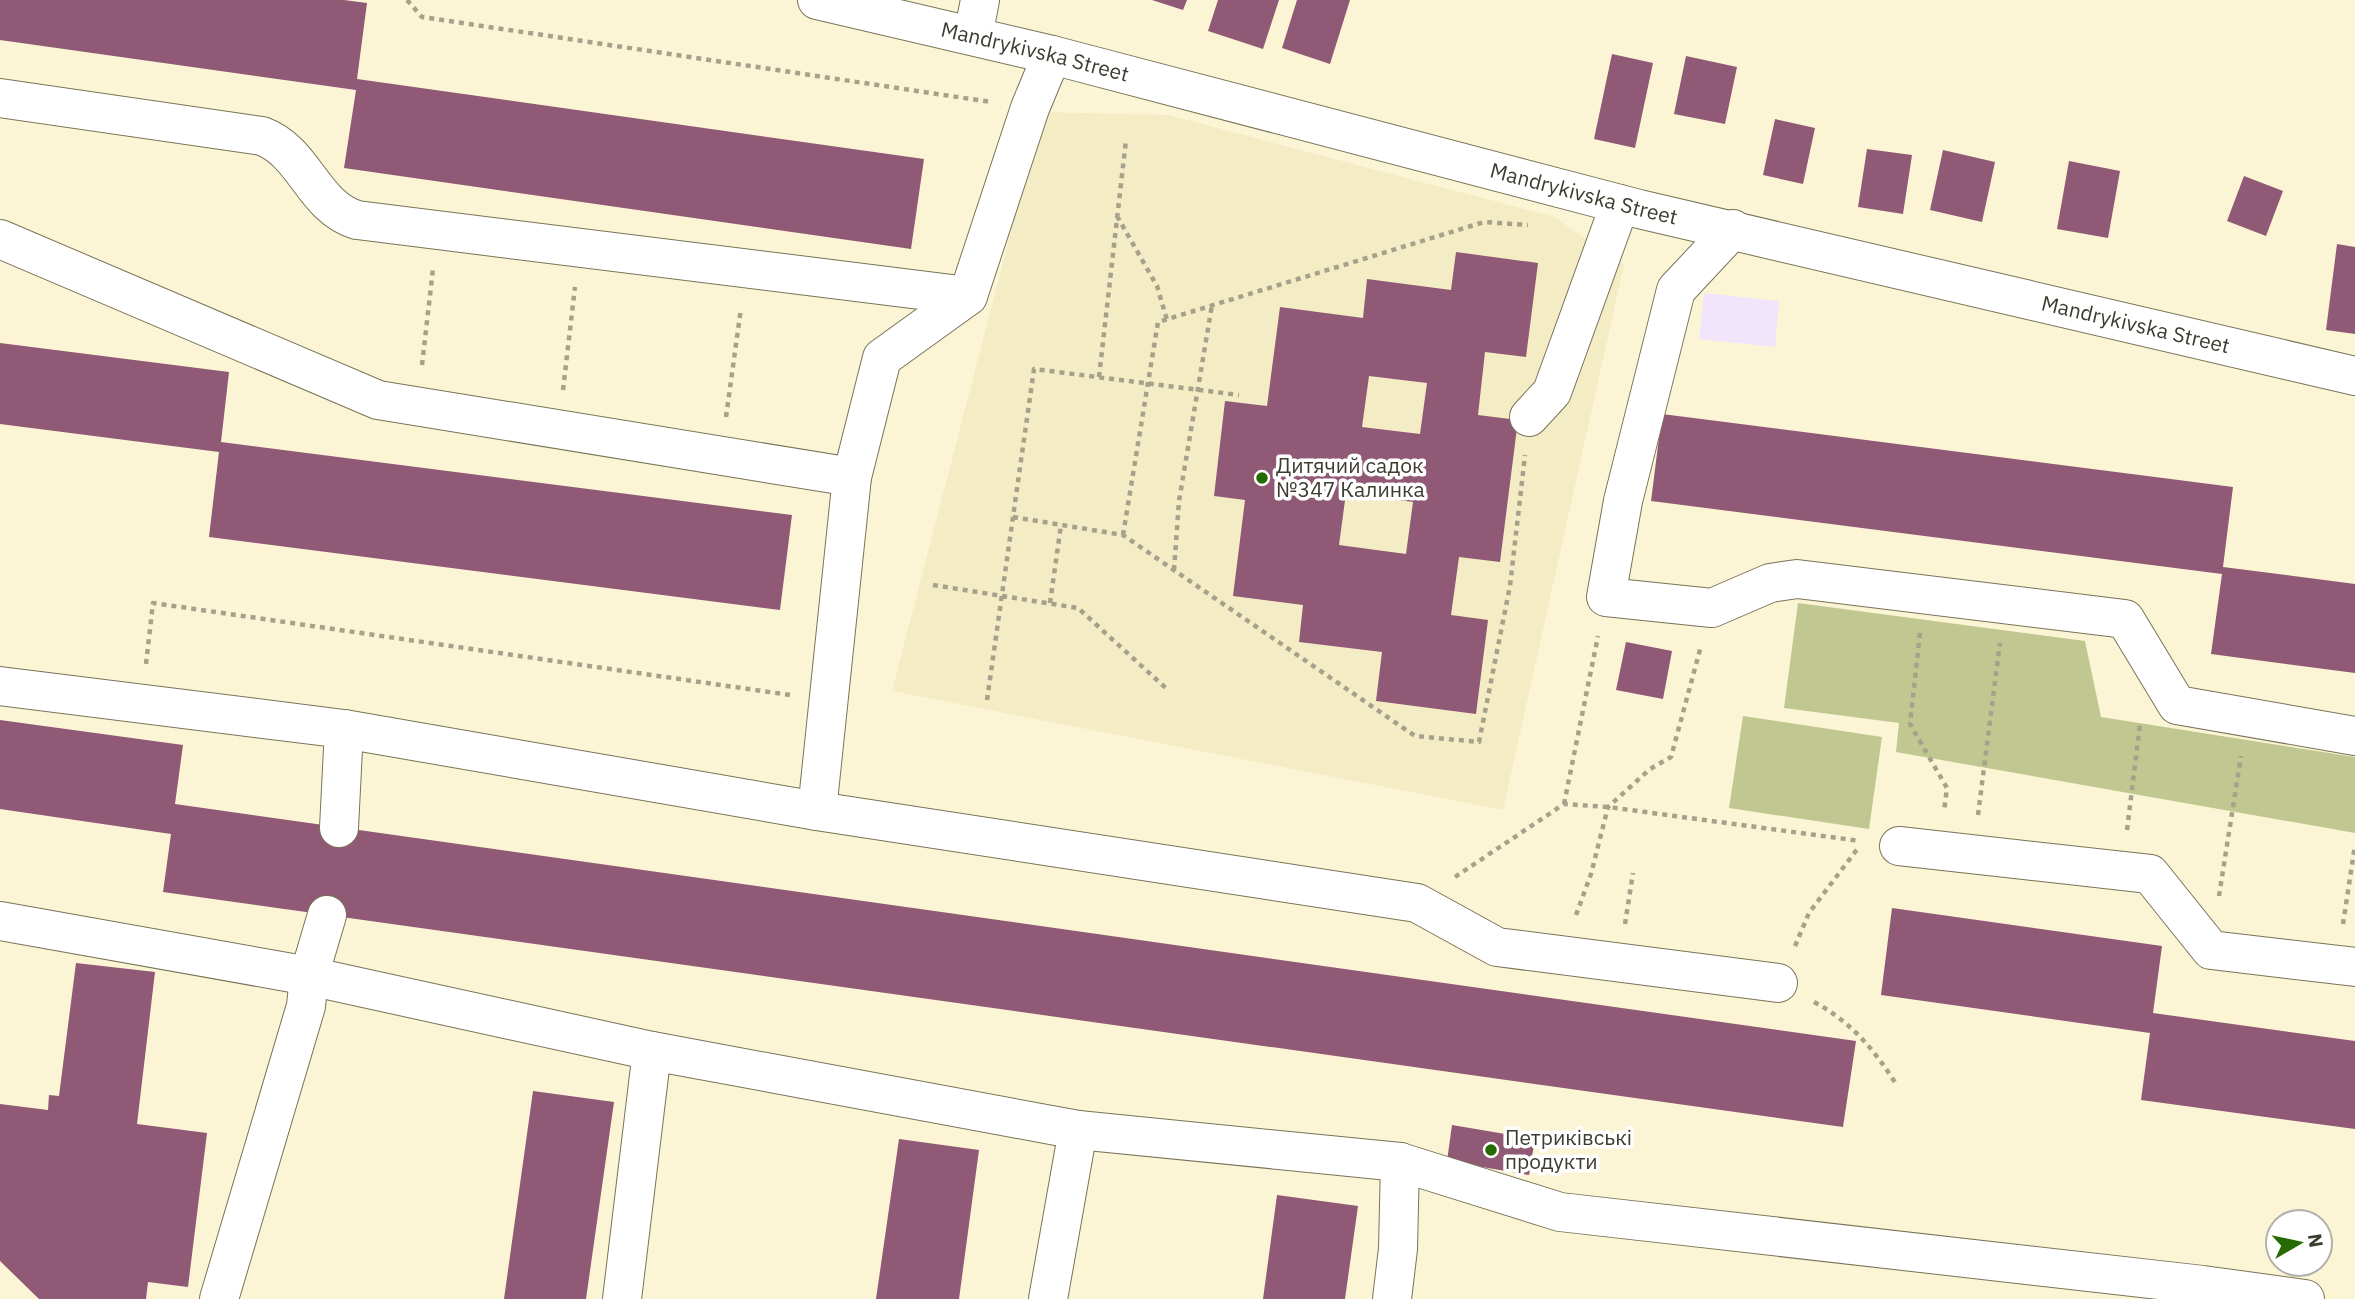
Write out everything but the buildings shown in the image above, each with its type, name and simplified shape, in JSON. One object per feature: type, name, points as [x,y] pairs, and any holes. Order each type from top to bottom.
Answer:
[{"type":"street","name":"Mandrykivska Street","points":[[817,0],[977,18],[1052,55],[1620,204],[2355,376]]},
{"type":"street","points":[[817,811],[852,477],[882,358],[968,296],[1030,108],[1052,55]]},
{"type":"street","points":[[0,98],[262,136],[277,141],[340,215],[438,230],[968,296]]},
{"type":"street","points":[[1529,417],[1552,392],[1620,204]]},
{"type":"street","points":[[1733,229],[1676,290],[1623,500],[1606,597],[1712,608],[1770,583],[1797,579],[2125,619],[2177,705],[2355,736]]},
{"type":"street","points":[[0,239],[378,401],[852,477]]},
{"type":"street","points":[[0,686],[344,729],[817,811],[1417,902],[1497,947],[1777,983]]},
{"type":"street","points":[[340,828],[344,729]]},
{"type":"street","points":[[1899,846],[2150,874],[2211,950],[2346,966]]},
{"type":"street","points":[[219,1299],[306,1006],[309,976],[327,915]]},
{"type":"street","points":[[0,921],[309,976],[652,1051],[1078,1130],[1400,1163],[1560,1212],[2305,1299]]},
{"type":"street","points":[[622,1299],[652,1051]]},
{"type":"street","points":[[1048,1299],[1078,1130]]},
{"type":"street","points":[[1392,1299],[1398,1249],[1400,1163]]},
{"type":"path","points":[[407,0],[422,17],[1030,108]]},
{"type":"path","points":[[1099,377],[1126,140]]},
{"type":"path","points":[[1117,215],[1157,286],[1167,320]]},
{"type":"path","points":[[1123,535],[1158,322],[1484,222],[1536,225]]},
{"type":"path","points":[[417,407],[438,230]]},
{"type":"path","points":[[558,430],[580,248]]},
{"type":"path","points":[[721,456],[746,269]]},
{"type":"path","points":[[1174,570],[1179,501],[1200,390],[1212,305]]},
{"type":"path","points":[[987,700],[1034,369],[1239,396]]},
{"type":"path","points":[[1013,517],[1123,535],[1415,736],[1479,742],[1510,586],[1529,417]]},
{"type":"path","points":[[1050,603],[1061,525]]},
{"type":"path","points":[[933,585],[1078,608],[1169,691]]},
{"type":"path","points":[[1924,594],[1910,724],[1947,788],[1956,852]]},
{"type":"path","points":[[1564,804],[1606,597]]},
{"type":"path","points":[[142,704],[153,603],[828,700]]},
{"type":"path","points":[[1956,852],[2005,604]]},
{"type":"path","points":[[1562,956],[1591,874],[1608,807],[1650,769],[1671,757],[1712,608]]},
{"type":"path","points":[[2122,871],[2148,657]]},
{"type":"path","points":[[2211,950],[2247,717]]},
{"type":"path","points":[[1417,902],[1564,804],[1608,807],[1863,841],[1810,914],[1777,983],[1834,1013],[1875,1050],[1896,1084]]},
{"type":"path","points":[[2346,966],[2355,845]]},
{"type":"path","points":[[1619,963],[1633,873]]},
{"type":"shaded area","name":"Дитячий садок №347 Калинка","points":[[1042,112],[1168,115],[1554,217],[1624,265],[1503,810],[892,691]]},
{"type":"shaded area","points":[[1704,293],[1779,301],[1775,347],[1699,339]]},
{"type":"green space","points":[[1798,603],[2085,641],[2101,717],[2355,757],[2355,833],[1896,752],[1899,723],[1784,708]]},
{"type":"green space","points":[[1743,716],[1882,737],[1869,829],[1729,808]]},
{"type":"place","name":"Дитячий садок №347 Калинка","points":[[1262,478]]},
{"type":"place","name":"Петриківські продукти","points":[[1491,1150]]}]
